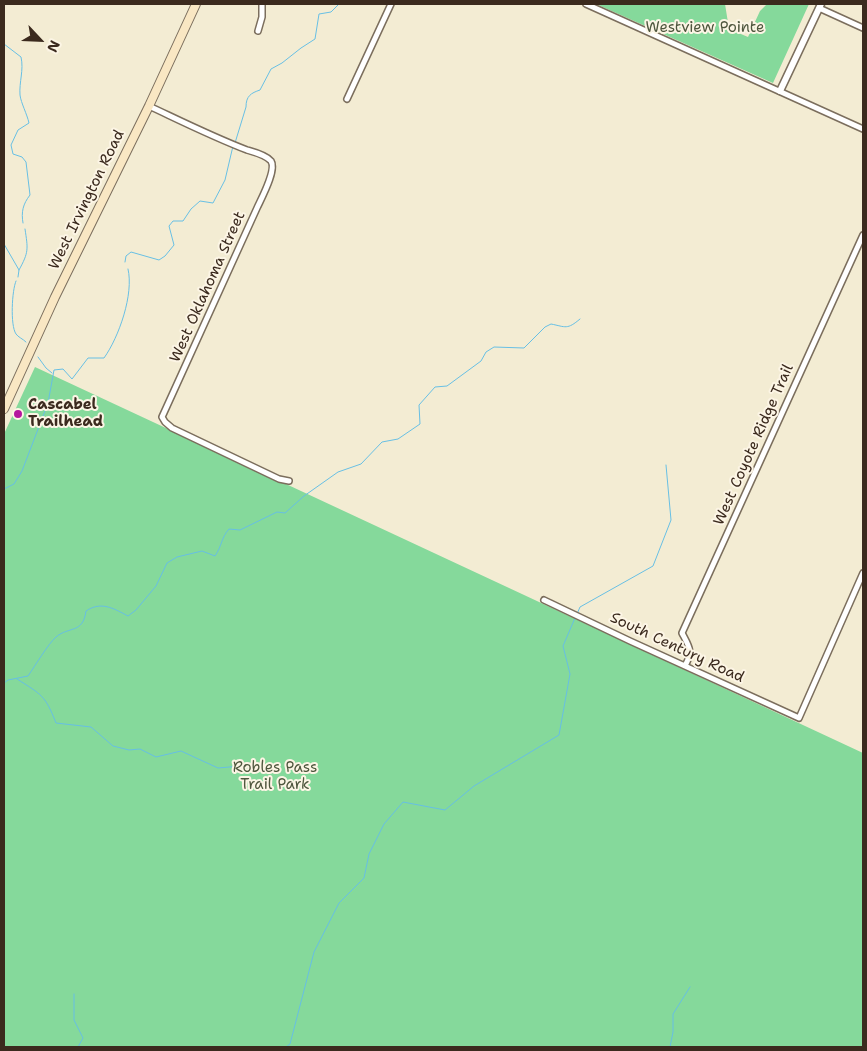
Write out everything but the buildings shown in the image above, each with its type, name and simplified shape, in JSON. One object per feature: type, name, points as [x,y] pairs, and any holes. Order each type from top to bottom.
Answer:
[{"type":"main road","name":"West Irvington Road","points":[[4,409],[59,288],[149,106],[196,4]]},
{"type":"street","points":[[258,31],[262,17],[262,4]]},
{"type":"street","points":[[347,99],[391,4]]},
{"type":"street","points":[[586,4],[863,129]]},
{"type":"street","points":[[780,91],[820,6],[863,28]]},
{"type":"street","name":"West Oklahoma Street","points":[[149,106],[266,157],[271,161],[272,167],[270,179],[258,208],[162,417],[172,428],[279,479],[289,481]]},
{"type":"street","name":"West Coyote Ridge Trail","points":[[684,666],[690,656],[690,648],[682,633],[863,235]]},
{"type":"street","name":"South Century Road","points":[[544,600],[799,718],[863,572]]},
{"type":"green space","name":"Westview Pointe","points":[[596,4],[725,4],[729,29],[748,37],[760,11],[767,4],[809,4],[773,83]]},
{"type":"green space","name":"Robles Pass Trail Park","points":[[35,367],[863,753],[863,1047],[4,1047],[4,434]]},
{"type":"waterway","points":[[235,143],[248,98],[260,90],[271,69],[315,39],[319,14],[331,12],[339,4]]},
{"type":"waterway","points":[[4,44],[21,57],[20,95],[29,123],[18,130],[11,145],[13,154],[22,157],[26,162],[30,195],[23,208],[23,223]]},
{"type":"waterway","points":[[125,262],[126,256],[131,252],[159,260],[165,256],[174,245],[169,226],[173,221],[183,221],[191,209],[200,201],[213,203],[225,180],[233,146]]},
{"type":"waterway","points":[[19,270],[27,250],[25,229]]},
{"type":"waterway","points":[[4,244],[19,270],[18,277]]},
{"type":"waterway","points":[[4,489],[14,484],[22,471],[48,403],[54,370],[63,369],[72,379],[88,358],[104,358],[110,349],[120,327],[127,303],[129,290],[128,269]]},
{"type":"waterway","points":[[16,281],[12,316],[14,330],[26,342]]},
{"type":"waterway","points":[[4,683],[8,680],[28,676],[53,640],[79,626],[86,611],[102,606],[112,608],[128,616],[136,610],[156,586],[167,563],[177,557],[202,551],[215,556],[229,529],[240,530],[277,512],[285,513],[304,496],[338,472],[361,464],[382,442],[398,439],[420,424],[419,405],[435,387],[447,386],[481,361],[486,352],[494,347],[524,348],[545,327],[551,324],[563,327],[569,326],[580,319]]},
{"type":"waterway","points":[[38,357],[52,373]]},
{"type":"waterway","points":[[577,614],[580,607],[653,566],[671,520],[666,465]]},
{"type":"waterway","points":[[286,1047],[290,1044],[314,952],[339,903],[364,878],[369,854],[384,824],[403,802],[445,810],[474,786],[559,735],[570,674],[563,646],[575,618]]},
{"type":"waterway","points":[[17,679],[42,696],[56,723],[91,727],[113,746],[129,750],[140,749],[156,757],[181,751],[218,768],[241,766]]},
{"type":"waterway","points":[[670,1047],[673,1032],[673,1014],[690,987]]},
{"type":"waterway","points":[[74,994],[74,1020],[83,1038],[78,1047]]},
{"type":"place","name":"Cascabel Trailhead","points":[[18,414]]}]
